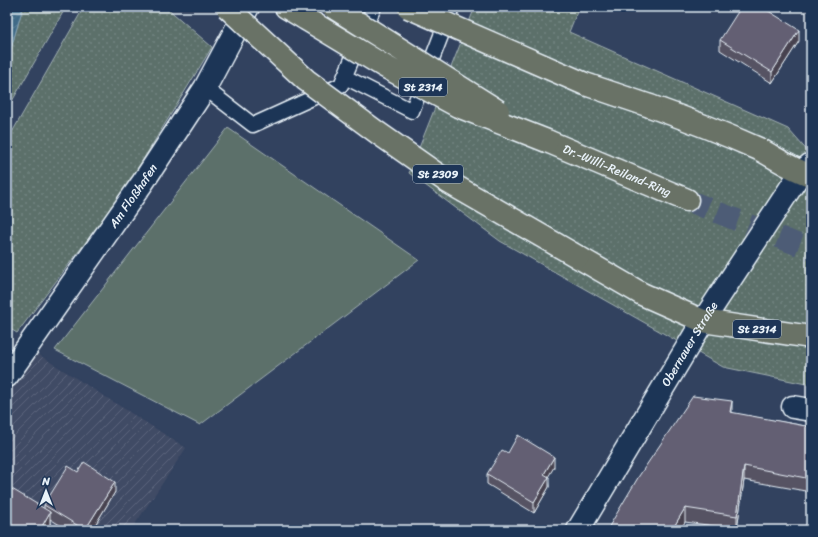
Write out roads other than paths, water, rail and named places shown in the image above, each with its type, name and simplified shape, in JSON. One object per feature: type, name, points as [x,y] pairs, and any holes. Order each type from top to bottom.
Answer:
[{"type":"highway","name":"St 2309","points":[[227,7],[306,80],[378,134],[448,182],[642,294],[703,321]]},
{"type":"highway","name":"Dr.-Willi-Reiland-Ring","points":[[286,7],[384,66],[458,106],[547,141],[687,200]]},
{"type":"highway","name":"Dr.-Willi-Reiland-Ring","points":[[333,7],[547,141]]},
{"type":"highway","points":[[408,7],[585,84],[699,123],[808,170]]},
{"type":"highway","name":"St 2314","points":[[703,321],[811,337]]},
{"type":"street","name":"Am Floßhafen","points":[[7,376],[143,182],[205,88],[248,7]]},
{"type":"street","name":"Obernauer Straße","points":[[578,530],[703,321],[808,170]]},
{"type":"lane","points":[[205,88],[253,126],[341,85],[374,7]]},
{"type":"lane","points":[[345,77],[412,111],[452,7]]},
{"type":"water","points":[[7,7],[23,7],[7,62]]},
{"type":"tunnel","points":[[687,200],[811,250]]}]
